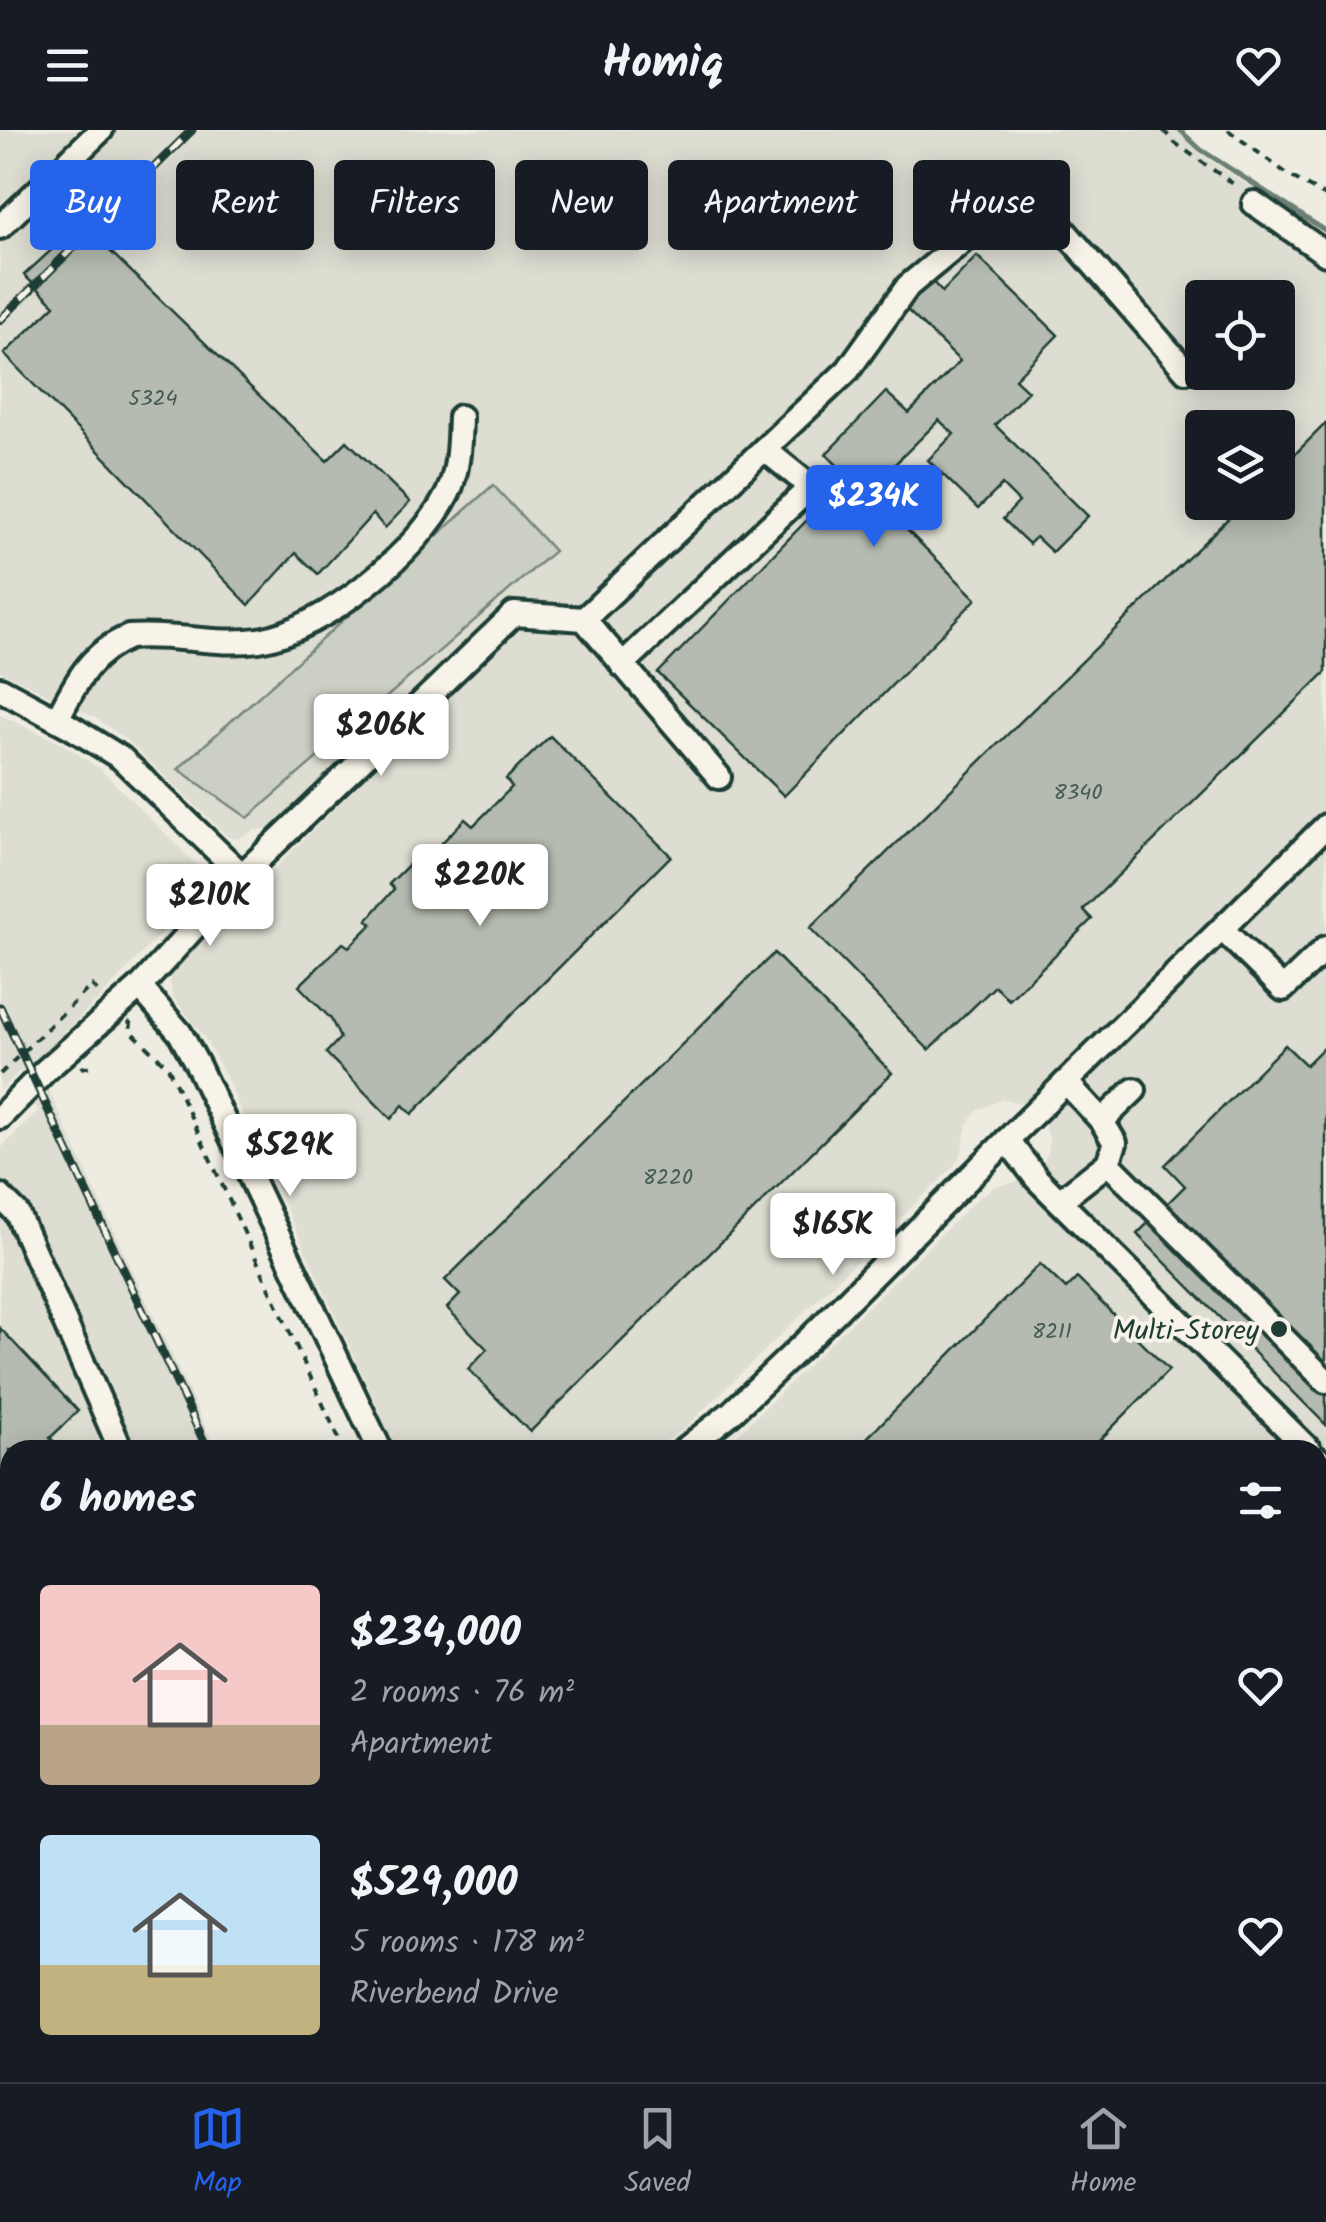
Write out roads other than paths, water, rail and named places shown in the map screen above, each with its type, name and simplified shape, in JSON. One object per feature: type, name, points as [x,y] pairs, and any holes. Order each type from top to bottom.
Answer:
[{"type":"street","points":[[0,227],[101,130]]},
{"type":"street","points":[[584,619],[848,370],[908,286],[1027,188],[1185,371]]},
{"type":"street","points":[[1254,203],[1326,254]]},
{"type":"street","points":[[58,719],[82,670],[113,644],[129,637],[258,640],[297,628],[360,593],[432,518],[449,490],[458,458],[460,417]]},
{"type":"street","points":[[622,665],[812,487],[764,448]]},
{"type":"street","points":[[0,1117],[45,1071],[140,987],[242,875],[514,614],[584,619],[719,777]]},
{"type":"street","points":[[0,689],[121,758],[242,875]]},
{"type":"street","points":[[697,1440],[732,1413],[799,1349],[1326,826]]},
{"type":"street","points":[[1222,929],[1283,989],[1326,948]]},
{"type":"street","points":[[140,987],[180,1033],[198,1066],[375,1440]]},
{"type":"street","points":[[1060,1200],[1108,1163],[1115,1143],[1102,1120],[1066,1082]]},
{"type":"street","points":[[1102,1120],[1134,1090]]},
{"type":"street","points":[[1007,1140],[1036,1179],[1299,1440]]},
{"type":"street","points":[[1108,1163],[1326,1381]]},
{"type":"street","points":[[0,1196],[17,1214],[117,1440]]},
{"type":"waterway","points":[[1180,130],[1200,149],[1326,231]]},
{"type":"railway","points":[[0,320],[192,130]]},
{"type":"railway","points":[[0,1007],[203,1440]]},
{"type":"place","name":"Multi-Storey","points":[[1279,1329]]}]
